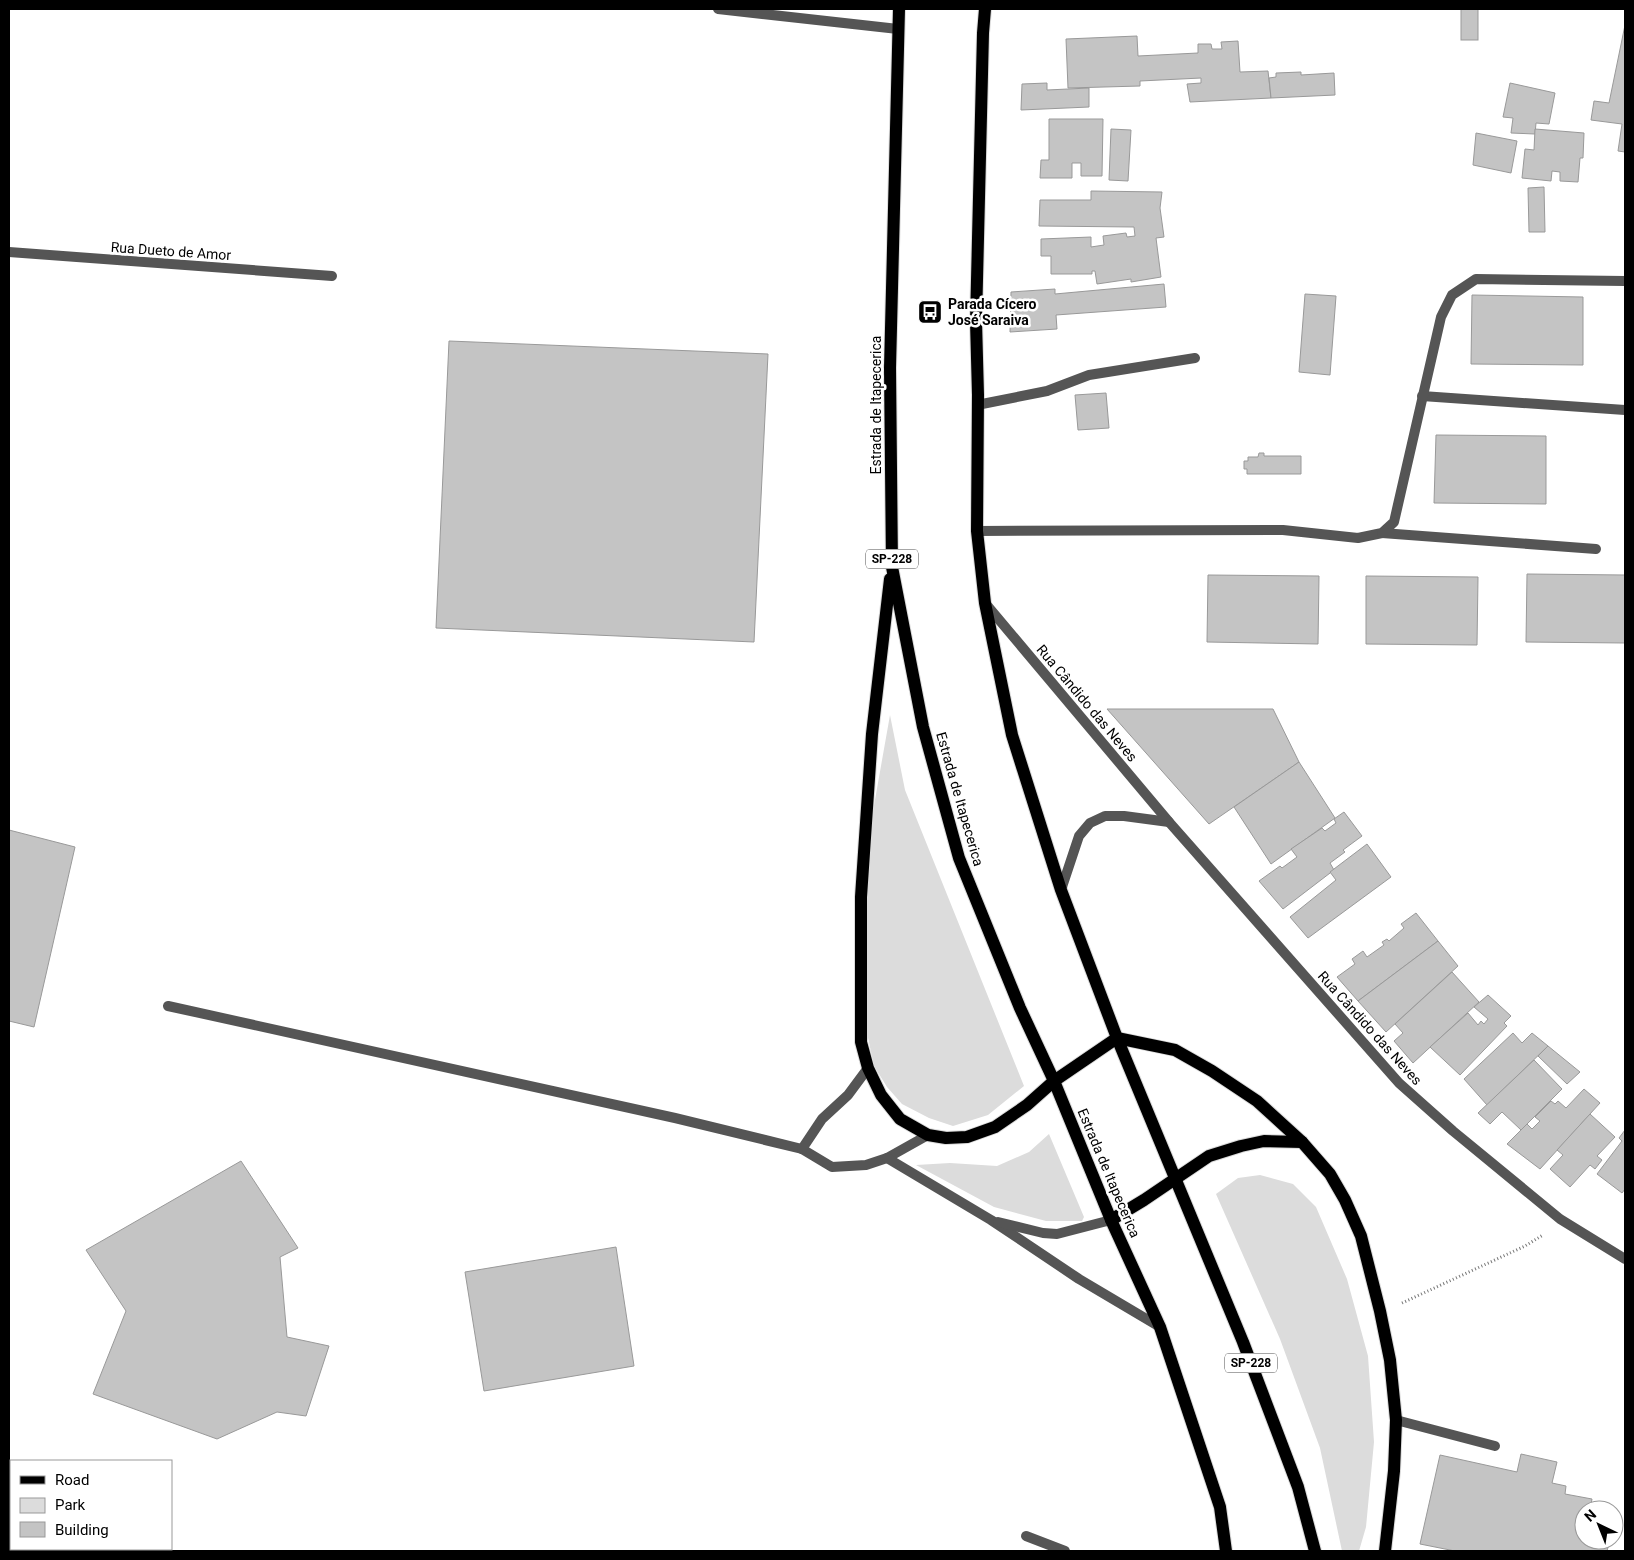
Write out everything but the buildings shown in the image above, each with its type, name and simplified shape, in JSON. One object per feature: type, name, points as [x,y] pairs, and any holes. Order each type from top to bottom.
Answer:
[{"type":"main road","name":"Estrada de Itapecerica","points":[[899,9],[890,368],[892,567],[923,727],[959,858],[1020,1008],[1054,1081],[1111,1220],[1160,1327],[1220,1507],[1226,1551]]},
{"type":"main road","name":"SP-228","points":[[985,9],[976,305],[977,531],[984,602],[1012,734],[1060,890],[1117,1038],[1243,1342],[1298,1487],[1315,1551]]},
{"type":"main road","points":[[892,567],[872,734],[860,897],[861,1042],[868,1068],[881,1096],[900,1119],[928,1135],[946,1138],[968,1137],[994,1127],[1027,1105],[1054,1081],[1117,1038],[1175,1050],[1212,1071],[1257,1102],[1302,1142],[1330,1174],[1345,1200],[1360,1236],[1380,1311],[1390,1360],[1396,1420],[1394,1471],[1386,1551]]},
{"type":"main road","points":[[1111,1220],[1209,1156],[1264,1141],[1302,1142]]},
{"type":"street","points":[[718,9],[898,29]]},
{"type":"street","name":"Rua Dueto de Amor","points":[[9,252],[332,276]]},
{"type":"street","points":[[1382,533],[1394,522],[1441,317],[1452,295],[1476,279],[1625,281]]},
{"type":"street","points":[[977,405],[1047,391],[1089,375],[1195,358]]},
{"type":"street","points":[[1422,396],[1625,410]]},
{"type":"street","points":[[977,531],[1283,530],[1358,538],[1382,533],[1596,548]]},
{"type":"street","name":"Rua Cândido das Neves","points":[[984,602],[1169,822],[1399,1083],[1452,1131],[1560,1219],[1625,1259]]},
{"type":"street","points":[[1060,890],[1079,836],[1090,823],[1105,816],[1124,816],[1169,822]]},
{"type":"street","points":[[168,1006],[655,1114],[802,1149],[832,1167],[866,1165],[887,1158],[928,1135]]},
{"type":"street","points":[[802,1149],[822,1119],[848,1095],[868,1068]]},
{"type":"street","points":[[887,1158],[991,1220],[1079,1279],[1160,1327]]},
{"type":"street","points":[[991,1220],[1043,1233],[1057,1234],[1111,1220]]},
{"type":"street","points":[[1396,1420],[1495,1446]]},
{"type":"street","points":[[1026,1536],[1065,1551]]},
{"type":"path","points":[[1400,1304],[1525,1246],[1549,1231]]},
{"type":"green space","points":[[890,715],[905,790],[1024,1086],[988,1115],[953,1126],[929,1118],[902,1104],[887,1087],[874,1066],[867,1033],[861,879]]},
{"type":"green space","points":[[1049,1134],[1084,1217],[1082,1221],[1046,1221],[994,1207],[916,1165],[950,1163],[997,1166],[1029,1152]]},
{"type":"green space","points":[[1260,1175],[1293,1184],[1316,1207],[1347,1279],[1368,1356],[1374,1442],[1366,1527],[1359,1551],[1342,1551],[1320,1448],[1280,1339],[1216,1194],[1238,1178]]},
{"type":"place","name":"Parada Cícero José Saraiva","points":[[930,312]]}]
